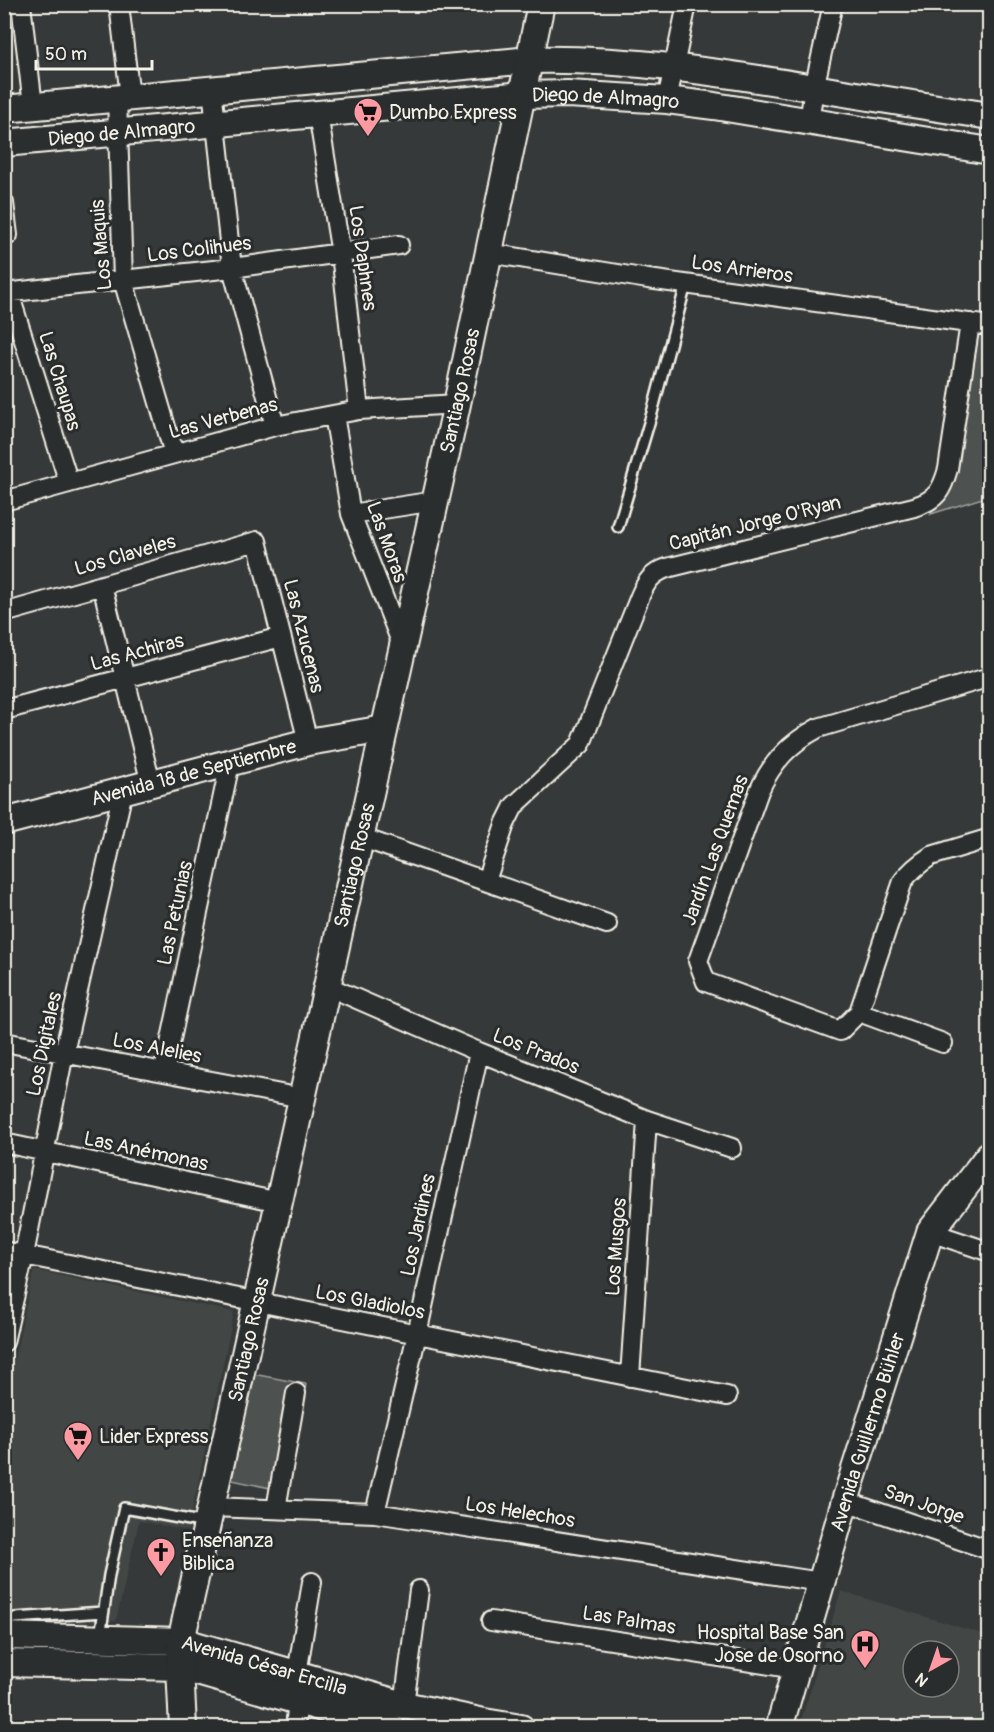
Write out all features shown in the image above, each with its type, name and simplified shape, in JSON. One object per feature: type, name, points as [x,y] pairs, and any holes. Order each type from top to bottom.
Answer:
[{"type":"main road","name":"Santiago Rosas","points":[[183,1728],[181,1641],[457,404],[541,4]]},
{"type":"main road","name":"Diego de Almagro","points":[[4,109],[530,60],[575,60],[673,66],[721,72],[990,116]]},
{"type":"main road","name":"Diego de Almagro","points":[[4,143],[522,95],[608,96],[666,100],[990,151]]},
{"type":"main road","name":"Avenida 18 de Septiembre","points":[[4,822],[308,742],[384,729]]},
{"type":"main road","name":"Avenida Guillermo Bühler","points":[[778,1728],[845,1501],[930,1232],[990,1154]]},
{"type":"main road","name":"Avenida César Ercilla","points":[[4,1636],[181,1641],[457,1722],[521,1728]]},
{"type":"main road","points":[[81,1664],[95,1651],[99,1639]]},
{"type":"main road","name":"Avenida César Ercilla","points":[[4,1662],[180,1667],[392,1728]]},
{"type":"main road","points":[[304,1702],[306,1677]]},
{"type":"street","points":[[21,4],[33,106]]},
{"type":"street","name":"Los Maquis","points":[[119,4],[124,98],[117,133],[123,280],[174,454]]},
{"type":"street","points":[[666,100],[687,4]]},
{"type":"street","points":[[809,122],[814,88],[833,4]]},
{"type":"street","points":[[212,89],[232,268],[276,426]]},
{"type":"street","name":"Los Daphnes","points":[[318,114],[341,254],[359,410]]},
{"type":"street","points":[[4,203],[8,235]]},
{"type":"street","name":"Los Colihues","points":[[7,293],[232,268],[399,245]]},
{"type":"street","name":"Los Arrieros","points":[[489,253],[686,284],[990,326]]},
{"type":"street","name":"Las Chaupas","points":[[7,293],[69,483]]},
{"type":"street","name":"Capitán Jorge O'Ryan","points":[[486,881],[505,824],[514,806],[581,744],[644,587],[652,575],[666,568],[922,505],[934,498],[943,487],[948,469],[970,323]]},
{"type":"street","name":"Las Verbenas","points":[[4,501],[276,426],[359,410],[457,404]]},
{"type":"street","name":"Las Moras","points":[[334,415],[351,514],[403,647]]},
{"type":"street","points":[[351,514],[435,501]]},
{"type":"street","name":"Los Claveles","points":[[4,613],[257,541]]},
{"type":"street","name":"Las Azucenas","points":[[257,541],[308,742]]},
{"type":"street","points":[[102,585],[151,784]]},
{"type":"street","name":"Las Achiras","points":[[4,710],[281,637]]},
{"type":"street","name":"Jardín Las Quemas","points":[[859,1012],[840,1031],[706,982],[698,961],[759,790],[773,764],[783,753],[818,728],[990,677]]},
{"type":"street","name":"Las Petunias","points":[[165,1072],[230,763]]},
{"type":"street","name":"Los Digitales","points":[[4,1342],[24,1255],[64,1053],[123,791]]},
{"type":"street","points":[[360,837],[607,924]]},
{"type":"street","points":[[943,1043],[859,1012],[903,881],[923,861],[932,856],[990,838]]},
{"type":"street","name":"Los Prados","points":[[327,986],[479,1052],[647,1120],[732,1148]]},
{"type":"street","name":"Los Alelies","points":[[4,1042],[302,1098]]},
{"type":"street","name":"Los Jardines","points":[[375,1512],[479,1052]]},
{"type":"street","name":"Los Musgos","points":[[630,1377],[647,1120]]},
{"type":"street","name":"Las Anémonas","points":[[4,1143],[279,1203]]},
{"type":"street","points":[[930,1232],[990,1252]]},
{"type":"street","name":"Los Gladiolos","points":[[4,1251],[727,1396]]},
{"type":"street","points":[[276,1509],[296,1393]]},
{"type":"street","name":"San Jorge","points":[[845,1501],[990,1550]]},
{"type":"street","name":"Los Helechos","points":[[209,1515],[276,1509],[375,1512],[821,1582]]},
{"type":"street","points":[[306,1677],[312,1582]]},
{"type":"street","points":[[404,1705],[419,1590]]},
{"type":"street","name":"Las Palmas","points":[[491,1621],[796,1669]]},
{"type":"street","points":[[295,1728],[294,1718],[304,1702]]},
{"type":"lane","points":[[618,527],[652,413],[686,284]]},
{"type":"lane","points":[[99,1639],[109,1575],[124,1508],[209,1515]]},
{"type":"lane","points":[[4,1623],[15,1618],[103,1612]]},
{"type":"shaded area","points":[[977,333],[989,335],[989,496],[931,514],[947,495]]},
{"type":"shaded area","points":[[34,1270],[234,1312],[188,1531],[139,1521],[116,1621],[5,1623],[5,1401]]},
{"type":"shaded area","points":[[253,1374],[306,1384],[285,1491],[232,1480]]},
{"type":"shaded area","name":"Hospital Base San Jose de Osorno","points":[[841,1591],[989,1636],[989,1727],[799,1727]]},
{"type":"place","name":"Dumbo Express","points":[[368,138]]},
{"type":"place","name":"Lider Express","points":[[78,1462]]},
{"type":"place","name":"Enseñanza Biblica","points":[[161,1578]]},
{"type":"place","name":"Hospital Base San Jose de Osorno","points":[[865,1670]]}]
